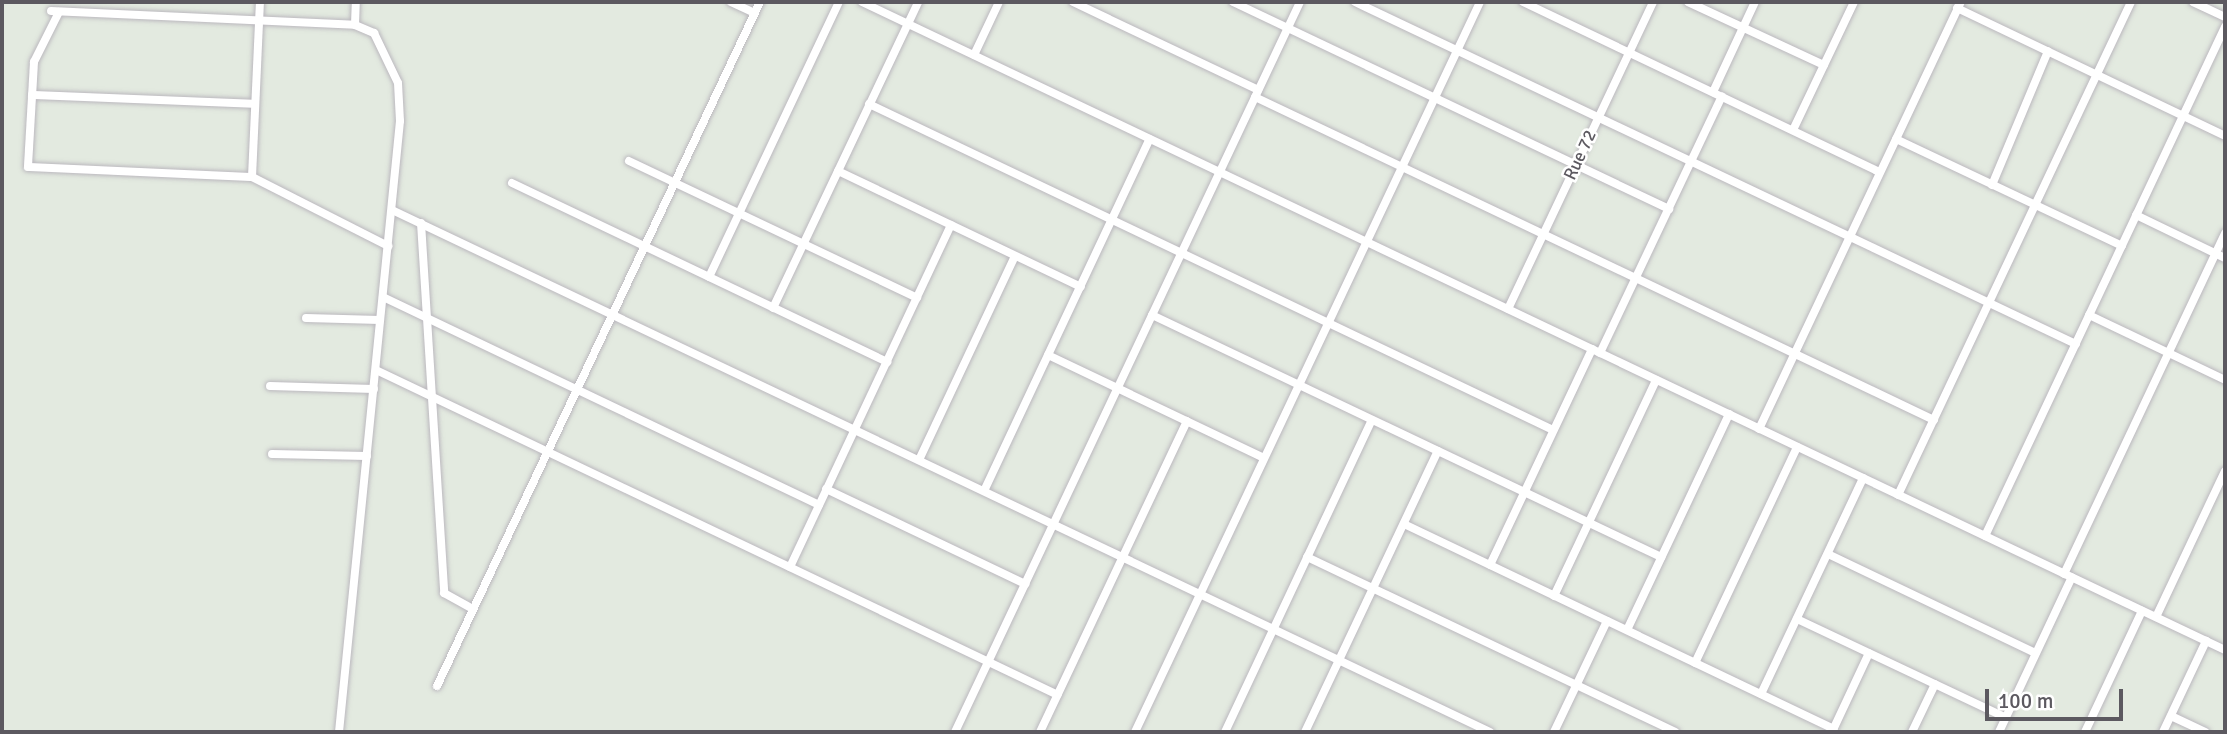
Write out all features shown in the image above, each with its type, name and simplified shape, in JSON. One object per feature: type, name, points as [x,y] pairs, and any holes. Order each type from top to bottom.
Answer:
[{"type":"street","points":[[252,177],[260,2]]},
{"type":"street","points":[[355,25],[356,2]]},
{"type":"street","points":[[731,2],[755,13]]},
{"type":"street","points":[[437,687],[760,2]]},
{"type":"street","points":[[709,277],[839,2]]},
{"type":"street","points":[[862,2],[2225,650]]},
{"type":"street","points":[[773,308],[918,2]]},
{"type":"street","points":[[974,55],[999,2]]},
{"type":"street","points":[[1073,2],[1402,167],[1934,420]]},
{"type":"street","points":[[1233,2],[1668,209]]},
{"type":"street","points":[[955,732],[1300,2]]},
{"type":"street","points":[[1355,2],[2076,345]]},
{"type":"street","points":[[1135,732],[1480,2]]},
{"type":"street","points":[[1523,2],[1880,172]]},
{"type":"street","name":"Rue 72","points":[[1508,309],[1653,2]]},
{"type":"street","points":[[1688,2],[1824,65]]},
{"type":"street","points":[[1713,92],[1755,2]]},
{"type":"street","points":[[1793,130],[1854,2]]},
{"type":"street","points":[[1898,495],[2131,2]]},
{"type":"street","points":[[2193,2],[2225,17]]},
{"type":"street","points":[[1759,429],[1959,5],[2225,136]]},
{"type":"street","points":[[339,732],[392,210],[400,121],[398,83],[374,33],[355,25],[55,11],[34,62],[28,167],[252,177],[388,246]]},
{"type":"street","points":[[1985,536],[2225,27]]},
{"type":"street","points":[[1992,185],[2048,51]]},
{"type":"street","points":[[32,95],[255,104]]},
{"type":"street","points":[[1490,565],[1553,430],[1636,278],[1722,96]]},
{"type":"street","points":[[869,104],[1553,430]]},
{"type":"street","points":[[984,491],[1150,139]]},
{"type":"street","points":[[1896,139],[2122,246]]},
{"type":"street","points":[[629,161],[917,298]]},
{"type":"street","points":[[838,171],[1081,287]]},
{"type":"street","points":[[512,183],[887,362]]},
{"type":"street","points":[[392,210],[1490,732]]},
{"type":"street","points":[[2136,215],[2225,258]]},
{"type":"street","points":[[421,223],[444,593],[473,609]]},
{"type":"street","points":[[790,568],[951,225]]},
{"type":"street","points":[[1999,732],[2225,233]]},
{"type":"street","points":[[919,460],[1016,256]]},
{"type":"street","points":[[383,298],[819,505]]},
{"type":"street","points":[[1152,315],[1661,557]]},
{"type":"street","points":[[2089,315],[2225,380]]},
{"type":"street","points":[[306,318],[380,320]]},
{"type":"street","points":[[1048,355],[1264,458]]},
{"type":"street","points":[[376,370],[1058,695]]},
{"type":"street","points":[[1554,596],[1656,380]]},
{"type":"street","points":[[270,386],[374,390]]},
{"type":"street","points":[[1627,630],[1729,414]]},
{"type":"street","points":[[1224,732],[1372,420]]},
{"type":"street","points":[[1040,732],[1187,421]]},
{"type":"street","points":[[1695,663],[1797,447]]},
{"type":"street","points":[[1307,732],[1438,451]]},
{"type":"street","points":[[272,454],[367,456]]},
{"type":"street","points":[[2156,617],[2225,471]]},
{"type":"street","points":[[1761,694],[1863,478]]},
{"type":"street","points":[[827,489],[1025,584]]},
{"type":"street","points":[[1404,524],[1833,730],[1869,653]]},
{"type":"street","points":[[1828,554],[2036,653]]},
{"type":"street","points":[[1307,557],[1676,732]]},
{"type":"street","points":[[2085,732],[2142,611]]},
{"type":"street","points":[[1797,618],[2006,718]]},
{"type":"street","points":[[1554,732],[1607,621]]},
{"type":"street","points":[[2163,732],[2206,641]]},
{"type":"street","points":[[1912,732],[1935,684]]},
{"type":"street","points":[[2171,716],[2206,732]]}]
